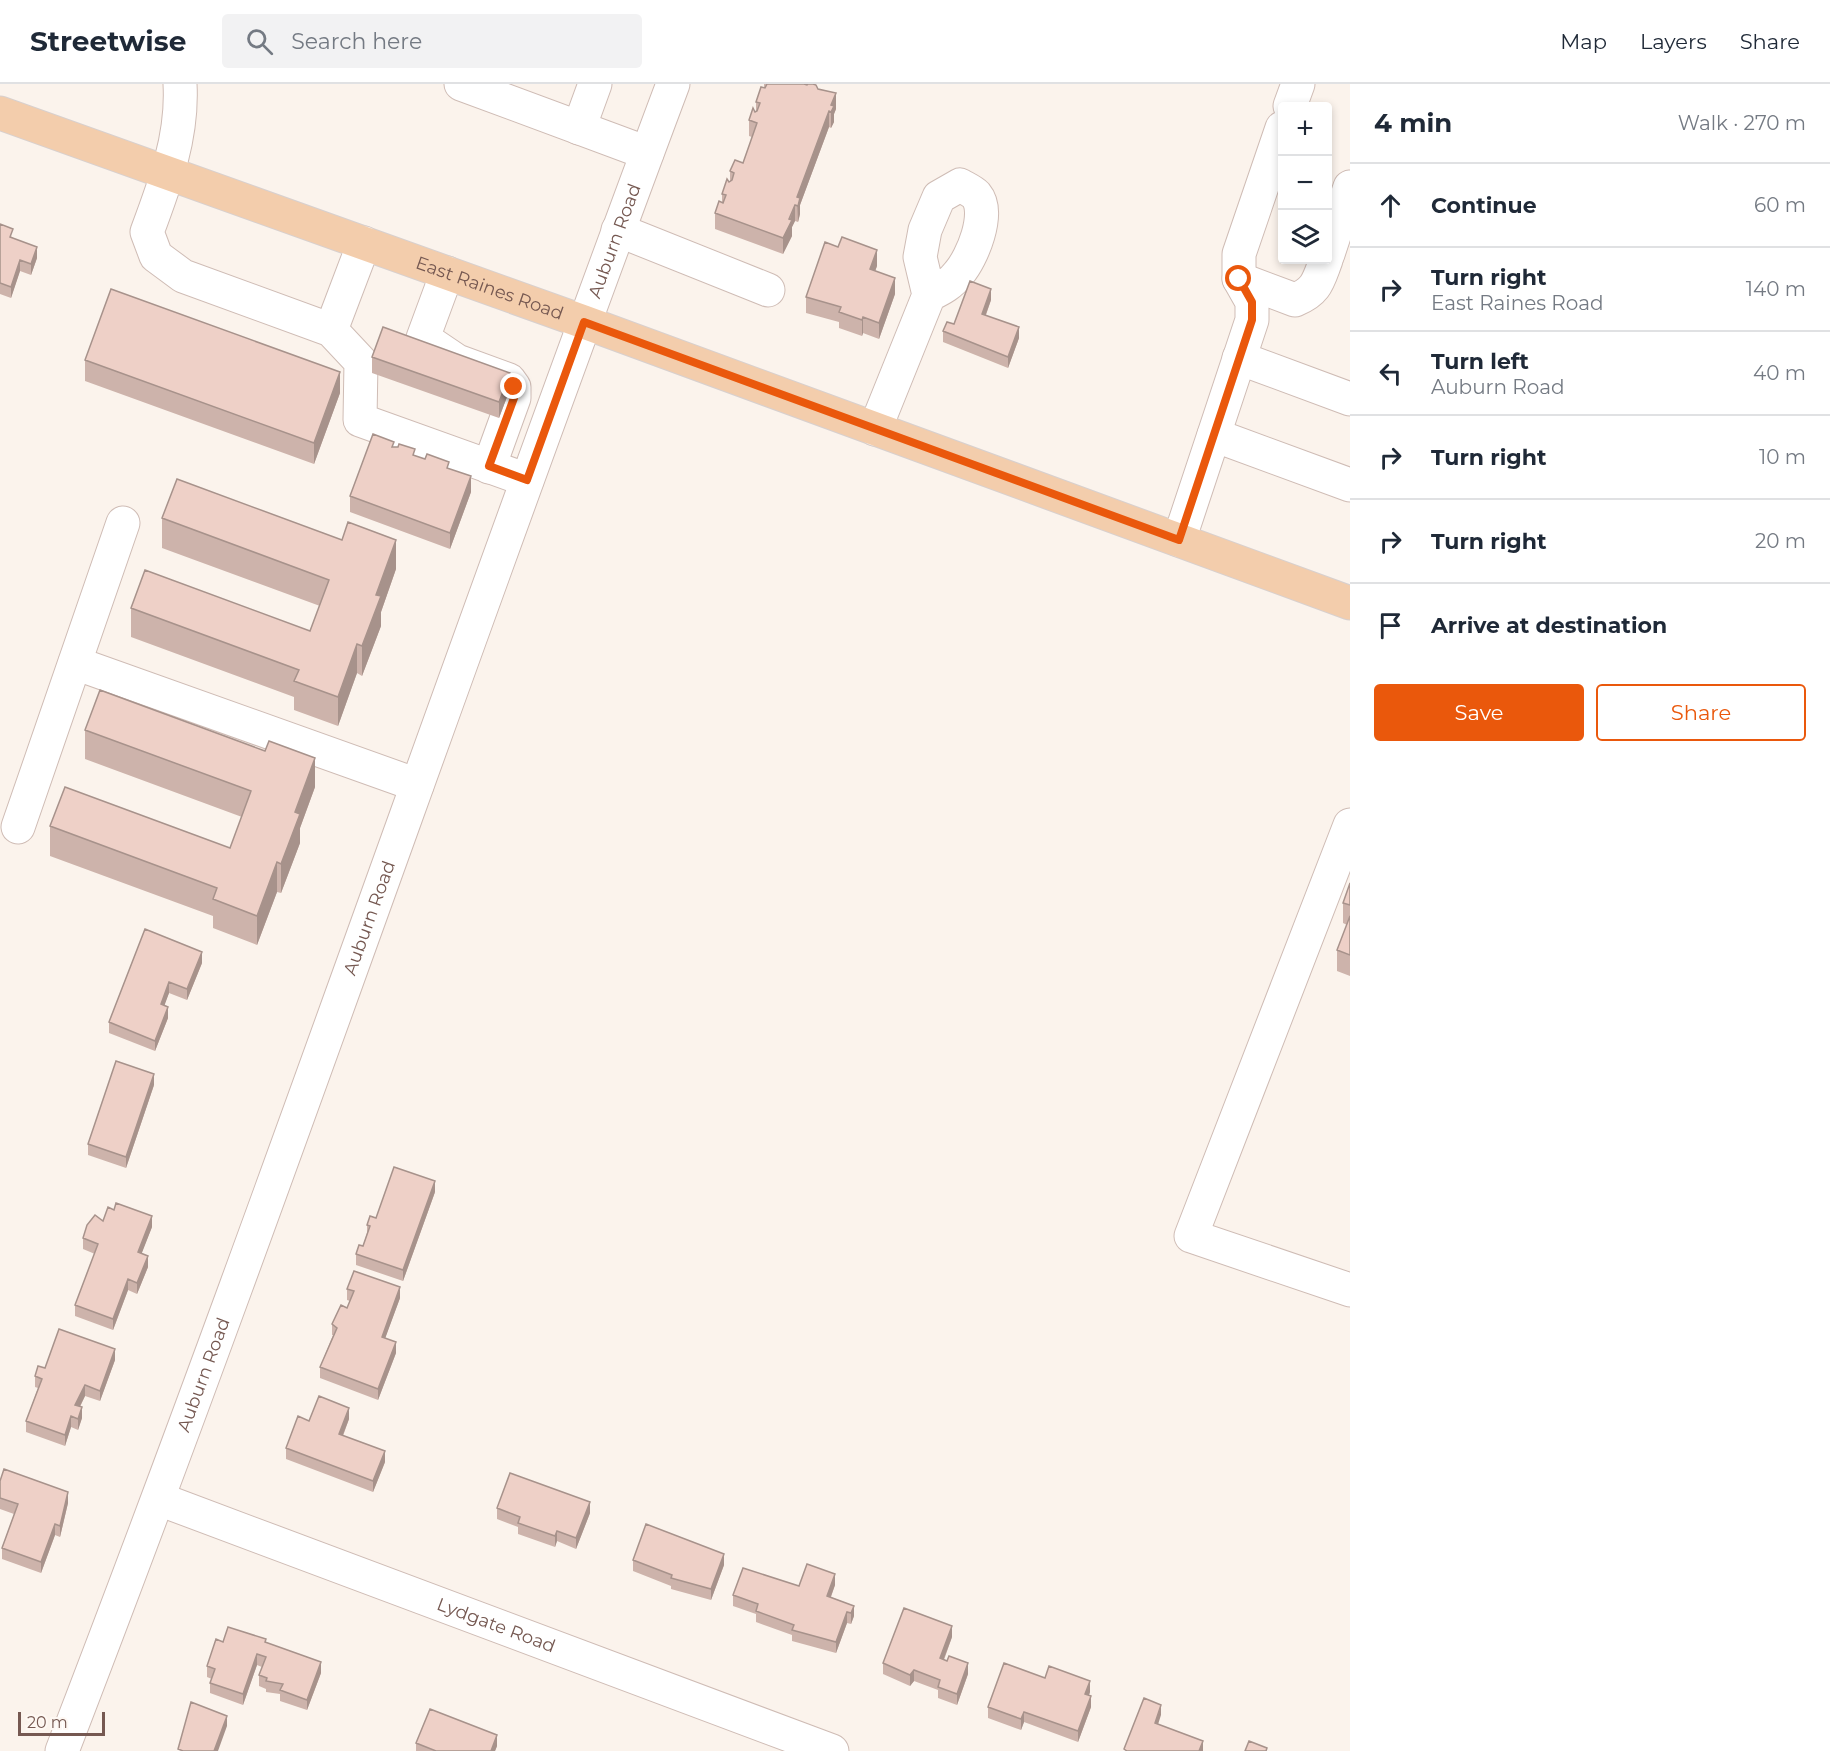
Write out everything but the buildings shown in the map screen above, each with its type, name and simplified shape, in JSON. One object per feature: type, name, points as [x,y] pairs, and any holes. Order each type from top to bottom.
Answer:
[{"type":"main road","name":"East Raines Road","points":[[0,113],[584,322],[1350,603]]},
{"type":"street","points":[[180,84],[181,104],[169,173],[147,232],[156,256],[183,276],[331,330],[361,362],[360,420],[527,480]]},
{"type":"street","points":[[461,84],[647,153]]},
{"type":"street","points":[[579,128],[595,84]]},
{"type":"street","name":"Auburn Road","points":[[62,1751],[159,1499],[584,322],[673,84]]},
{"type":"street","points":[[1291,102],[1298,84]]},
{"type":"street","points":[[1179,540],[1252,320],[1252,302],[1239,279],[1239,254],[1278,140]]},
{"type":"street","points":[[1332,242],[1350,187]]},
{"type":"street","points":[[618,230],[768,290]]},
{"type":"street","points":[[331,330],[364,243]]},
{"type":"street","points":[[1239,279],[1295,300],[1309,295],[1318,282],[1325,264]]},
{"type":"street","points":[[447,273],[423,338],[457,361],[509,380],[514,387],[514,398],[489,466]]},
{"type":"street","points":[[875,429],[929,295]]},
{"type":"street","points":[[1239,358],[1350,399]]},
{"type":"street","points":[[1214,435],[1350,485]]},
{"type":"street","points":[[18,827],[123,523]]},
{"type":"street","points":[[75,663],[417,785]]},
{"type":"street","points":[[1350,825],[1191,1236],[1350,1290]]},
{"type":"street","name":"Lydgate Road","points":[[159,1499],[832,1751]]},
{"type":"route","points":[[514,387],[514,398],[489,466],[527,480],[584,322],[1179,540],[1252,320],[1252,302],[1239,279]]}]
